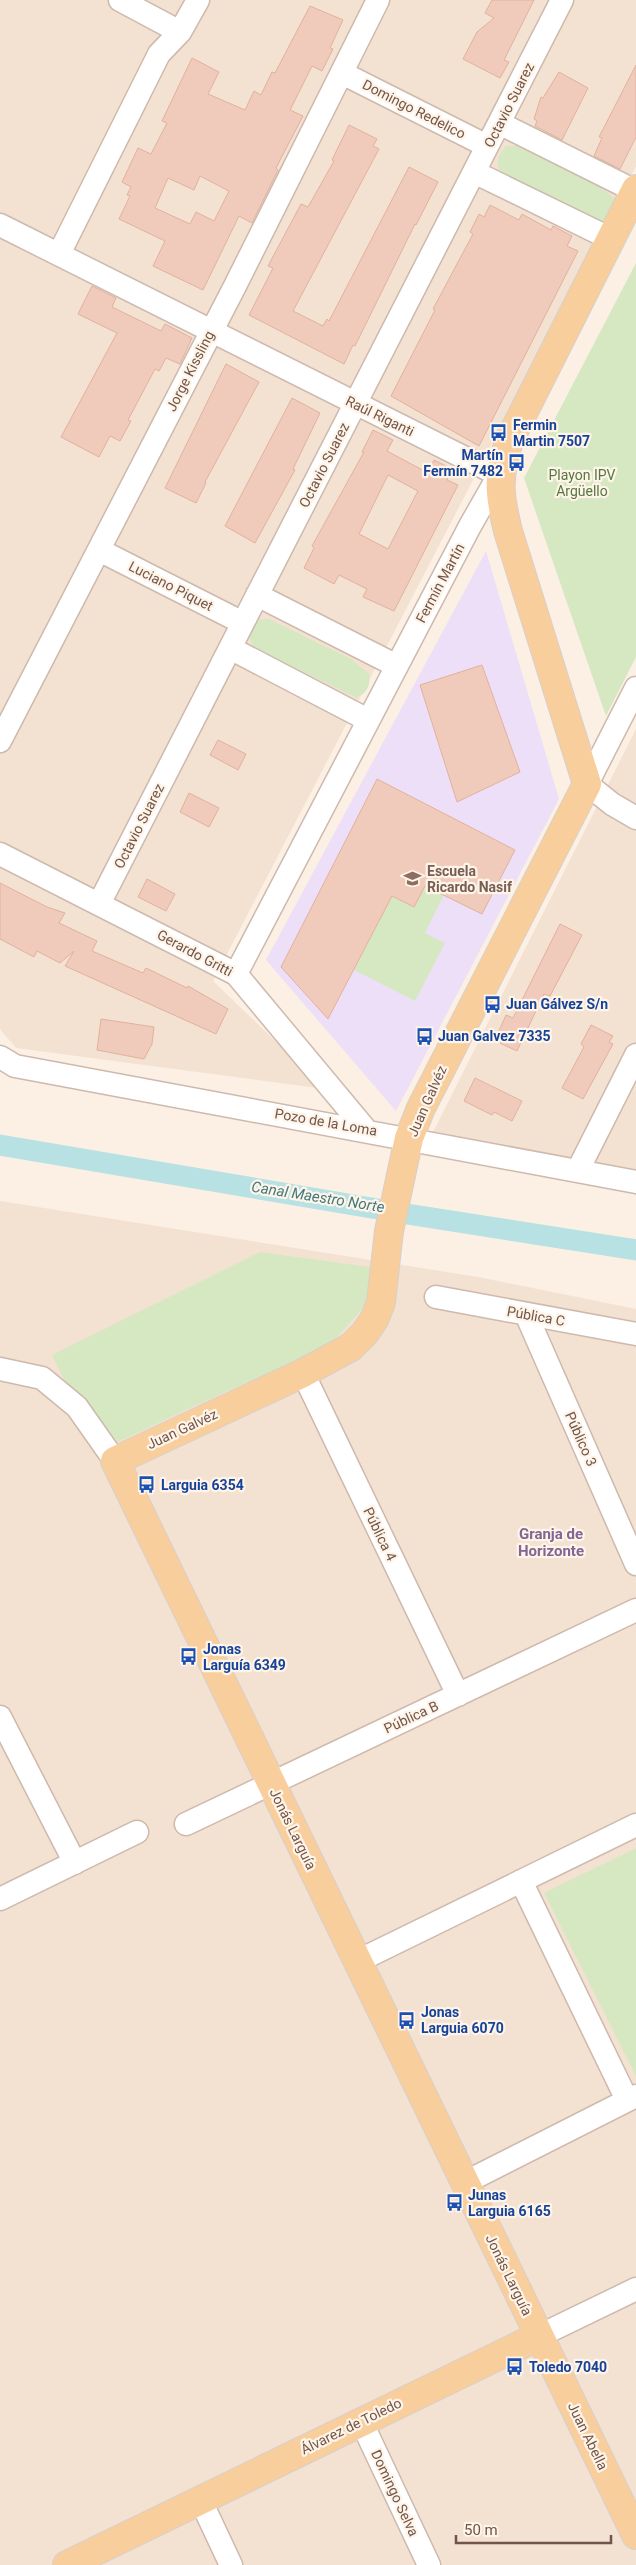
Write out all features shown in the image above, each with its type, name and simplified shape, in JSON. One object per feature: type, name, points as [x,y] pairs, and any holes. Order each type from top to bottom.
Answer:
[{"type":"main road","name":"Fermín Martín","points":[[499,475],[509,441],[635,190]]},
{"type":"main road","points":[[499,475],[501,503],[508,531],[587,784]]},
{"type":"main road","name":"Juan Galvéz","points":[[116,1460],[302,1373],[351,1347],[365,1333],[375,1318],[381,1302],[389,1232],[409,1138],[420,1108],[587,784]]},
{"type":"main road","name":"Jonás Larguía","points":[[116,1460],[539,2336]]},
{"type":"main road","name":"Álvarez de Toledo","points":[[67,2565],[360,2421],[539,2336]]},
{"type":"main road","name":"Juan Abella","points":[[539,2336],[636,2535]]},
{"type":"street","points":[[120,0],[180,32]]},
{"type":"street","points":[[59,254],[159,54],[180,32],[198,0]]},
{"type":"street","name":"Jorge Kissling","points":[[0,741],[378,0]]},
{"type":"street","name":"Octavio Suarez","points":[[100,904],[562,0]]},
{"type":"street","name":"Domingo Redelico","points":[[342,73],[487,146]]},
{"type":"street","points":[[499,123],[635,190]]},
{"type":"street","points":[[474,172],[611,240]]},
{"type":"street","name":"Raúl Riganti","points":[[0,225],[499,475]]},
{"type":"street","name":"Fermín Martín","points":[[236,974],[396,666],[499,475]]},
{"type":"street","name":"Luciano Piquet","points":[[98,550],[242,623]]},
{"type":"street","points":[[257,595],[396,666]]},
{"type":"street","points":[[230,648],[368,720]]},
{"type":"street","name":"Juan Galvéz","points":[[587,784],[636,688]]},
{"type":"street","points":[[587,784],[612,804],[636,818]]},
{"type":"street","name":"Gerardo Gritti","points":[[0,854],[236,974],[366,1130]]},
{"type":"street","points":[[578,1170],[636,1056]]},
{"type":"street","name":"Pozo de la Loma","points":[[7,1061],[636,1182]]},
{"type":"street","name":"Pública C","points":[[436,1297],[636,1334]]},
{"type":"street","name":"Público 3","points":[[526,1314],[636,1564]]},
{"type":"street","name":"Jonás Larguía","points":[[0,1369],[42,1378],[77,1407],[116,1460]]},
{"type":"street","name":"Pública 4","points":[[302,1373],[458,1694]]},
{"type":"street","name":"Pública B","points":[[186,1824],[636,1610]]},
{"type":"street","points":[[0,1717],[75,1863]]},
{"type":"street","points":[[358,1961],[636,1825]]},
{"type":"street","points":[[0,1899],[137,1832]]},
{"type":"street","points":[[464,2183],[632,2098],[521,1881]]},
{"type":"street","name":"Álvarez de Toledo","points":[[539,2336],[636,2289]]},
{"type":"street","name":"Domingo Selva","points":[[360,2421],[428,2565]]},
{"type":"street","points":[[200,2499],[231,2565]]},
{"type":"shaded area","points":[[0,0],[636,0],[636,166],[213,981],[325,1089],[16,1048],[0,1029]]},
{"type":"shaded area","name":"Escuela Ricardo Nasif","points":[[486,551],[559,799],[396,1111],[266,960]]},
{"type":"shaded area","points":[[636,729],[636,1178],[432,1134]]},
{"type":"shaded area","points":[[0,1201],[478,1277],[636,1309],[636,2565],[0,2565]]},
{"type":"green space","points":[[506,146],[517,146],[599,186],[617,200],[604,225],[502,175],[498,167],[498,160]]},
{"type":"green space","name":"Playon IPV Argüello","points":[[636,263],[636,657],[606,716],[524,478]]},
{"type":"green space","points":[[269,619],[351,659],[369,674],[369,685],[366,691],[357,698],[254,648],[250,637],[253,627],[258,620]]},
{"type":"green space","points":[[425,886],[444,895],[425,933],[445,943],[415,1001],[354,970],[392,896],[414,907]]},
{"type":"green space","points":[[260,1252],[376,1268],[363,1308],[329,1346],[118,1442],[65,1381],[52,1355]]},
{"type":"green space","points":[[636,1848],[636,2076],[544,1893]]},
{"type":"building","points":[[492,0],[534,0],[504,60],[509,62],[500,78],[463,59],[477,32],[494,18],[485,13]]},
{"type":"building","points":[[310,6],[343,20],[330,48],[333,49],[322,71],[312,66],[290,110],[303,116],[276,168],[278,170],[252,223],[239,216],[203,290],[153,266],[165,241],[119,219],[130,196],[127,195],[131,187],[122,182],[138,148],[151,154],[167,123],[162,121],[192,58],[219,72],[208,94],[245,110],[254,91],[261,95],[272,72],[275,73]],"holes":[[[200,176],[229,191],[214,221],[196,212],[190,224],[155,208],[168,178],[194,190]]]},
{"type":"building","points":[[636,65],[636,137],[620,169],[594,156],[602,138],[599,137]]},
{"type":"building","points":[[559,72],[588,88],[562,140],[535,126],[537,121],[534,119],[541,97],[543,98]]},
{"type":"building","points":[[349,125],[377,139],[373,146],[379,149],[293,311],[323,326],[327,319],[329,321],[409,167],[438,182],[415,224],[355,346],[353,345],[344,364],[249,315],[273,268],[268,266],[301,204],[308,207],[334,161],[332,160]]},
{"type":"building","points":[[490,205],[519,220],[522,214],[551,230],[553,226],[572,236],[567,246],[578,251],[479,446],[391,396],[435,310],[433,309],[473,234],[470,232],[479,214],[484,217]]},
{"type":"building","points":[[92,286],[116,298],[112,307],[161,331],[165,324],[192,338],[180,364],[166,358],[159,371],[155,369],[128,420],[131,421],[120,441],[110,436],[99,457],[61,437],[117,333],[78,314]]},
{"type":"building","points":[[226,364],[259,382],[205,482],[196,503],[165,488]]},
{"type":"building","points":[[292,398],[320,413],[293,469],[295,470],[255,543],[225,526]]},
{"type":"building","points":[[373,430],[393,440],[387,451],[428,473],[434,460],[452,469],[447,480],[458,485],[394,611],[363,597],[367,589],[339,575],[334,584],[304,568],[314,548],[312,546],[364,452],[362,452]],"holes":[[[388,475],[418,491],[388,549],[359,534]]]},
{"type":"building","points":[[482,665],[520,772],[457,802],[420,685]]},
{"type":"building","points":[[218,740],[246,754],[238,770],[210,755]]},
{"type":"building","points":[[377,779],[515,850],[482,914],[425,886],[414,907],[392,896],[328,1019],[281,967]]},
{"type":"building","points":[[189,793],[219,808],[209,827],[180,812]]},
{"type":"building","points":[[147,879],[175,894],[166,911],[138,897]]},
{"type":"building","points":[[0,883],[47,907],[65,913],[59,923],[97,941],[92,951],[143,973],[146,968],[187,988],[188,986],[228,1009],[216,1034],[65,966],[74,951],[60,963],[37,951],[34,957],[0,939]]},
{"type":"building","points":[[560,924],[582,935],[550,996],[544,994],[517,1051],[500,1043],[504,1036],[498,1033],[506,1015],[513,1018]]},
{"type":"building","points":[[101,1019],[154,1027],[152,1044],[144,1059],[97,1050]]},
{"type":"building","points":[[591,1025],[613,1036],[609,1042],[613,1044],[583,1099],[562,1088],[584,1047],[581,1044]]},
{"type":"building","points":[[475,1078],[522,1101],[512,1121],[494,1112],[492,1115],[464,1101]]},
{"type":"waterway","name":"Canal Maestro Norte","points":[[0,1145],[407,1214],[636,1250]]},
{"type":"place","name":"Fermin Martin 7507","points":[[499,433]]},
{"type":"place","name":"Martín Fermín 7482","points":[[517,463]]},
{"type":"place","name":"Escuela Ricardo Nasif","points":[[413,879]]},
{"type":"place","name":"Juan Gálvez S/n","points":[[492,1004]]},
{"type":"place","name":"Juan Galvez 7335","points":[[424,1036]]},
{"type":"place","name":"Larguia 6354","points":[[147,1485]]},
{"type":"place","name":"Jonas Larguía 6349","points":[[189,1657]]},
{"type":"place","name":"Jonas Larguia 6070","points":[[407,2020]]},
{"type":"place","name":"Junas Larguia 6165","points":[[454,2203]]},
{"type":"place","name":"Toledo 7040","points":[[515,2367]]},
{"type":"district","name":"Granja de Horizonte","points":[[551,1542]]}]
